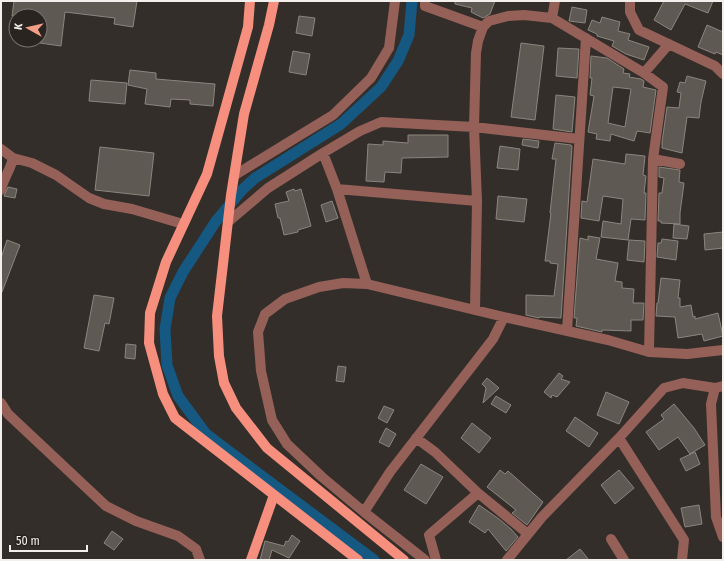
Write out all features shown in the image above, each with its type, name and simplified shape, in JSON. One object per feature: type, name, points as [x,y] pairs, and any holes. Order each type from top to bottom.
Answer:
[{"type":"main road","points":[[250,1],[248,27],[207,174],[166,262],[150,314],[149,343],[163,394],[175,418],[358,560]]},
{"type":"main road","points":[[274,1],[269,25],[244,114],[231,196],[217,316],[219,356],[224,383],[236,408],[267,448],[404,560]]},
{"type":"main road","points":[[251,560],[274,495]]},
{"type":"street","points":[[235,175],[333,115],[371,78],[389,48],[394,1]]},
{"type":"street","points":[[425,1],[425,6],[483,27]]},
{"type":"street","points":[[552,18],[555,1]]},
{"type":"street","points":[[630,1],[630,12],[639,30],[715,66],[723,74]]},
{"type":"street","points":[[475,310],[477,201],[474,127],[476,53],[478,41],[483,27],[489,21],[508,16],[524,15],[552,18],[644,73],[663,87],[653,159],[649,352]]},
{"type":"street","points":[[567,331],[586,38]]},
{"type":"street","points":[[644,73],[669,44]]},
{"type":"street","points":[[229,219],[268,188],[360,131],[381,122],[474,127],[579,139]]},
{"type":"street","points":[[1,149],[13,158],[32,162],[56,175],[89,198],[104,204],[132,209],[183,224]]},
{"type":"street","points":[[323,153],[337,189],[367,284]]},
{"type":"street","points":[[1,190],[2,182],[12,164],[13,158]]},
{"type":"street","points":[[653,159],[680,164]]},
{"type":"street","points":[[337,189],[477,201]]},
{"type":"street","points":[[425,560],[322,477],[287,444],[272,420],[261,371],[258,332],[265,314],[285,299],[320,287],[343,283],[367,284],[608,340],[649,352],[687,354],[723,350]]},
{"type":"street","points":[[364,512],[371,499],[390,472],[493,339],[504,317]]},
{"type":"street","points":[[507,560],[542,517],[619,438],[664,388],[683,383],[719,387],[711,404],[716,517],[723,537]]},
{"type":"street","points":[[1,403],[8,414],[106,506],[136,521],[178,536],[196,549],[200,560]]},
{"type":"street","points":[[416,438],[435,452],[478,493],[528,534]]},
{"type":"street","points":[[619,438],[684,540],[682,560]]},
{"type":"street","points":[[436,560],[429,535],[478,493]]},
{"type":"street","points":[[610,539],[624,560]]},
{"type":"building","points":[[14,1],[137,1],[133,27],[114,24],[115,18],[65,12],[61,46],[48,44],[48,8],[13,8]]},
{"type":"building","points":[[455,1],[495,1],[490,14],[483,18],[471,12],[472,8],[455,4]]},
{"type":"building","points":[[664,1],[713,1],[708,13],[685,4],[671,30],[654,20]]},
{"type":"building","points":[[572,7],[587,10],[585,23],[569,21]]},
{"type":"building","points":[[299,16],[315,18],[312,36],[296,33]]},
{"type":"building","points":[[602,17],[620,22],[618,31],[630,34],[628,40],[649,47],[644,60],[626,54],[612,46],[614,41],[597,36],[597,34],[588,30],[592,20],[600,23]]},
{"type":"building","points":[[707,25],[723,32],[723,55],[716,52],[715,54],[698,47]]},
{"type":"building","points":[[521,43],[544,46],[535,120],[511,117]]},
{"type":"building","points":[[558,48],[579,49],[577,78],[556,76]]},
{"type":"building","points":[[293,51],[310,54],[306,75],[289,72]]},
{"type":"building","points":[[591,56],[607,58],[624,69],[623,73],[630,74],[629,77],[644,81],[643,87],[656,90],[650,133],[637,131],[634,141],[611,134],[610,141],[596,139],[597,134],[588,132],[594,96],[590,95],[592,78],[590,78]],"holes":[[[613,87],[631,89],[625,127],[608,123]]]},
{"type":"building","points":[[130,70],[156,73],[156,79],[215,84],[213,106],[190,104],[190,100],[171,99],[170,107],[145,104],[147,89],[128,85]]},
{"type":"building","points":[[687,76],[706,81],[699,118],[687,117],[682,153],[662,148],[662,142],[667,107],[679,108],[681,93],[677,92],[680,82],[685,83]]},
{"type":"building","points":[[91,80],[127,83],[125,104],[89,101]]},
{"type":"building","points":[[556,95],[575,97],[572,132],[553,129]]},
{"type":"building","points":[[408,135],[448,135],[448,157],[402,158],[401,173],[385,172],[384,182],[366,181],[368,144],[383,145],[383,141],[408,143]]},
{"type":"building","points":[[523,139],[539,141],[538,148],[522,145]]},
{"type":"building","points":[[555,143],[572,146],[561,318],[539,318],[526,315],[526,295],[554,296],[558,264],[545,261],[556,159],[552,159]]},
{"type":"building","points":[[500,146],[520,149],[518,170],[497,168]]},
{"type":"building","points":[[100,147],[154,153],[149,196],[95,190]]},
{"type":"building","points":[[626,154],[645,156],[643,175],[646,176],[644,193],[646,193],[645,220],[631,219],[628,240],[601,237],[603,221],[621,224],[623,199],[603,196],[599,221],[581,218],[582,201],[587,202],[593,159],[625,164]]},
{"type":"building","points":[[659,167],[680,170],[679,182],[684,183],[680,224],[661,223],[661,221],[658,221],[659,193],[662,193],[664,178],[659,177]]},
{"type":"building","points":[[8,187],[17,189],[15,198],[4,196]]},
{"type":"building","points":[[294,189],[295,191],[301,189],[311,226],[298,230],[298,232],[284,235],[275,204],[289,201],[286,192]]},
{"type":"building","points":[[498,196],[527,199],[524,222],[496,219]]},
{"type":"building","points":[[332,201],[338,218],[326,222],[321,205]]},
{"type":"building","points":[[674,224],[689,226],[687,239],[673,238]]},
{"type":"building","points":[[723,232],[723,248],[705,250],[704,234]]},
{"type":"building","points":[[588,236],[600,238],[596,259],[618,263],[615,281],[622,282],[622,288],[634,289],[633,303],[644,303],[643,320],[631,320],[631,331],[602,330],[602,332],[576,326],[577,318],[574,318],[580,238],[588,240]]},
{"type":"building","points":[[662,239],[678,241],[676,260],[657,257],[658,243],[661,243]]},
{"type":"building","points":[[7,240],[20,245],[2,292],[1,258]]},
{"type":"building","points":[[629,240],[645,241],[644,262],[627,260]]},
{"type":"building","points":[[661,278],[680,280],[678,298],[680,298],[680,307],[691,305],[693,317],[695,316],[695,319],[718,313],[723,336],[704,341],[702,334],[678,338],[675,317],[656,316]]},
{"type":"building","points":[[94,295],[114,298],[109,324],[105,323],[99,351],[84,348]]},
{"type":"building","points":[[126,344],[136,345],[135,359],[125,358]]},
{"type":"building","points":[[338,366],[346,367],[344,382],[336,381]]},
{"type":"building","points":[[559,373],[563,376],[561,379],[570,382],[557,397],[552,395],[551,398],[544,392]]},
{"type":"building","points":[[487,378],[499,388],[483,403],[486,388],[482,384]]},
{"type":"building","points":[[606,392],[629,402],[619,424],[597,415]]},
{"type":"building","points":[[496,396],[511,405],[506,413],[491,404]]},
{"type":"building","points":[[674,404],[694,428],[705,445],[690,454],[678,437],[659,450],[646,432],[664,419],[661,415]]},
{"type":"building","points":[[384,406],[394,410],[387,423],[378,418]]},
{"type":"building","points":[[575,417],[598,433],[589,447],[566,431]]},
{"type":"building","points":[[472,423],[491,438],[479,453],[461,438]]},
{"type":"building","points":[[386,428],[396,434],[389,447],[379,442]]},
{"type":"building","points":[[695,452],[700,464],[686,471],[680,459]]},
{"type":"building","points":[[421,464],[443,477],[426,504],[404,490]]},
{"type":"building","points":[[500,470],[505,474],[508,471],[543,502],[527,525],[512,513],[516,510],[487,487]]},
{"type":"building","points":[[619,470],[634,488],[615,504],[601,485]]},
{"type":"building","points":[[479,505],[499,519],[518,537],[506,551],[488,529],[485,533],[469,522]]},
{"type":"building","points":[[699,505],[702,524],[685,527],[681,508]]},
{"type":"building","points":[[112,531],[123,539],[114,550],[104,543]]},
{"type":"building","points":[[292,535],[300,541],[289,558],[272,550],[269,560],[260,560],[265,541],[284,546],[286,541],[288,542]]},
{"type":"building","points":[[580,549],[589,560],[566,560]]},
{"type":"waterway","points":[[374,560],[206,434],[178,396],[167,365],[165,329],[170,298],[183,272],[216,221],[242,190],[255,178],[341,124],[381,87],[398,61],[409,35],[412,1]]}]
